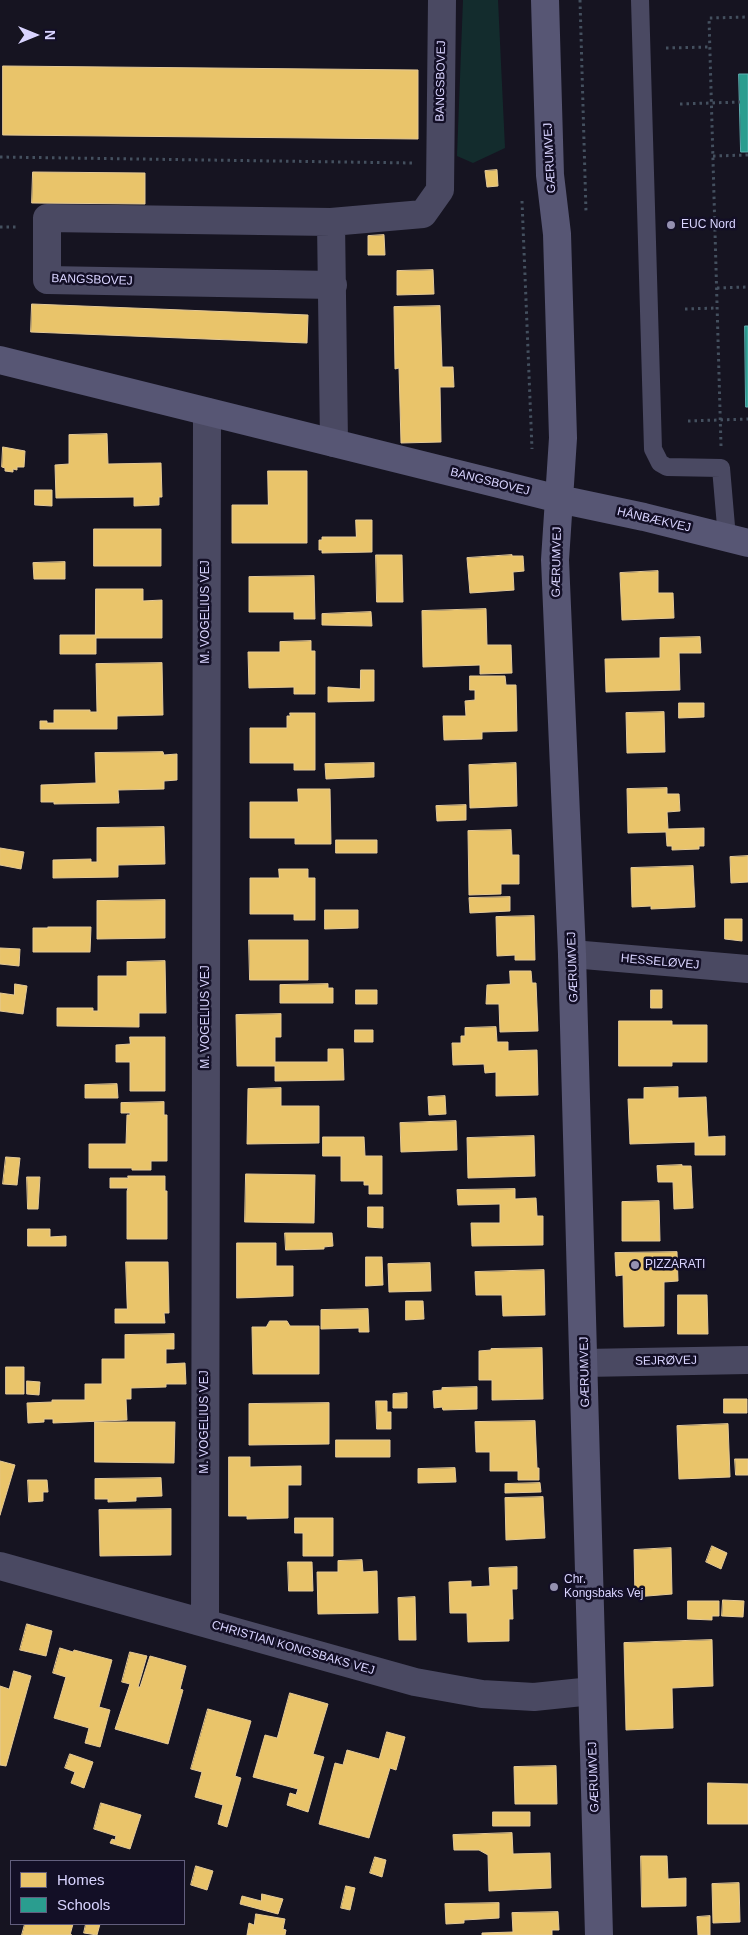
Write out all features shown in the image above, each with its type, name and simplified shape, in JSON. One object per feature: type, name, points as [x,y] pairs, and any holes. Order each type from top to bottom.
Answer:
[{"type":"main road","name":"GÆRUMVEJ","points":[[545,0],[550,175],[557,234],[562,418],[559,499],[554,560],[572,954],[599,1935]]},
{"type":"main road","name":"BANGSBOVEJ","points":[[0,360],[559,499]]},
{"type":"main road","name":"HÅNBÆKVEJ","points":[[559,499],[644,517],[737,541]]},
{"type":"street","name":"BANGSBOVEJ","points":[[333,285],[46,280],[48,218],[331,222],[424,214],[440,190],[442,0]]},
{"type":"street","points":[[331,222],[334,443]]},
{"type":"street","name":"M. VOGELIUS VEJ","points":[[205,1623],[206,412]]},
{"type":"street","name":"HESSELØVEJ","points":[[572,954],[748,969]]},
{"type":"street","name":"SEJRØVEJ","points":[[584,1363],[748,1360]]},
{"type":"street","name":"CHRISTIAN KONGSBAKS VEJ","points":[[0,1566],[415,1682],[473,1692],[534,1696],[592,1691]]},
{"type":"lane","points":[[640,0],[653,449],[660,463],[668,467],[722,468],[737,541]]},
{"type":"path","points":[[722,468],[709,18],[748,17]]},
{"type":"path","points":[[641,49],[710,47]]},
{"type":"path","points":[[680,104],[740,102]]},
{"type":"path","points":[[713,156],[748,155]]},
{"type":"path","points":[[0,157],[440,163]]},
{"type":"path","points":[[522,198],[531,448],[536,457]]},
{"type":"path","points":[[716,288],[748,288]]},
{"type":"path","points":[[685,309],[717,308]]},
{"type":"path","points":[[688,421],[748,419]]},
{"type":"green space","points":[[463,0],[498,0],[505,148],[473,163],[457,156]]},
{"type":"building: Homes","points":[[3,66],[418,70],[418,139],[3,135]]},
{"type":"building: Homes","points":[[497,170],[498,186],[487,187],[485,171]]},
{"type":"building: Homes","points":[[33,172],[145,173],[145,204],[32,203]]},
{"type":"building: Homes","points":[[384,235],[385,255],[368,255],[368,236]]},
{"type":"building: Homes","points":[[433,270],[434,294],[397,295],[397,271]]},
{"type":"building: Homes","points":[[32,304],[308,315],[307,343],[31,332]]},
{"type":"building: Homes","points":[[440,306],[442,367],[453,367],[454,387],[440,387],[441,442],[401,443],[399,368],[395,369],[394,307]]},
{"type":"building: Homes","points":[[107,434],[108,464],[161,463],[162,497],[159,497],[159,505],[134,506],[134,497],[56,498],[55,465],[69,464],[69,435]]},
{"type":"building: Homes","points":[[3,447],[25,451],[24,467],[17,467],[17,470],[13,469],[13,472],[5,471],[5,468],[2,467]]},
{"type":"building: Homes","points":[[268,471],[307,471],[307,543],[232,543],[232,505],[268,505]]},
{"type":"building: Homes","points":[[35,490],[52,490],[52,506],[35,505]]},
{"type":"building: Homes","points":[[356,520],[372,520],[372,552],[322,553],[322,550],[319,550],[319,540],[322,540],[322,537],[356,537]]},
{"type":"building: Homes","points":[[94,529],[161,529],[161,566],[94,566]]},
{"type":"building: Homes","points":[[376,555],[402,555],[403,602],[377,602]]},
{"type":"building: Homes","points":[[523,556],[524,571],[513,572],[514,590],[470,593],[467,558]]},
{"type":"building: Homes","points":[[65,562],[65,579],[34,579],[33,563]]},
{"type":"building: Homes","points":[[658,571],[658,593],[673,593],[674,618],[622,620],[620,573]]},
{"type":"building: Homes","points":[[314,576],[315,619],[294,619],[294,612],[249,612],[249,577]]},
{"type":"building: Homes","points":[[96,589],[143,589],[143,601],[162,600],[162,638],[96,638],[96,654],[60,654],[60,635],[95,635]]},
{"type":"building: Homes","points":[[486,609],[487,645],[511,645],[512,673],[480,674],[480,665],[423,667],[422,611]]},
{"type":"building: Homes","points":[[371,612],[372,626],[322,625],[322,614]]},
{"type":"building: Homes","points":[[700,637],[701,653],[679,653],[680,690],[606,692],[605,659],[660,658],[660,638]]},
{"type":"building: Homes","points":[[311,641],[311,651],[315,651],[315,694],[294,694],[294,687],[249,688],[248,652],[280,652],[280,642]]},
{"type":"building: Homes","points":[[162,663],[163,715],[117,716],[117,729],[40,729],[40,721],[54,723],[54,710],[90,710],[90,712],[97,712],[96,664]]},
{"type":"building: Homes","points":[[361,670],[374,670],[374,701],[328,702],[328,687],[360,689]]},
{"type":"building: Homes","points":[[470,676],[505,676],[506,685],[516,685],[517,731],[482,732],[482,739],[444,740],[443,716],[466,716],[465,701],[475,700],[475,690],[470,690]]},
{"type":"building: Homes","points":[[679,703],[704,703],[704,717],[679,718]]},
{"type":"building: Homes","points":[[664,712],[665,752],[627,753],[626,713]]},
{"type":"building: Homes","points":[[290,713],[315,713],[315,770],[294,770],[294,763],[250,763],[250,728],[287,728],[287,716],[290,716]]},
{"type":"building: Homes","points":[[163,752],[164,755],[177,754],[177,780],[164,781],[164,789],[118,790],[119,803],[54,804],[54,802],[41,802],[41,785],[96,783],[95,753]]},
{"type":"building: Homes","points":[[374,763],[374,777],[326,779],[325,764]]},
{"type":"building: Homes","points":[[516,763],[517,806],[470,808],[469,765]]},
{"type":"building: Homes","points":[[667,788],[667,794],[679,794],[680,811],[667,812],[668,829],[704,828],[704,846],[699,846],[699,849],[672,850],[672,846],[667,846],[666,832],[628,833],[627,789]]},
{"type":"building: Homes","points":[[298,789],[330,789],[331,844],[295,844],[295,838],[250,838],[250,802],[298,802]]},
{"type":"building: Homes","points":[[466,805],[466,820],[437,821],[436,806]]},
{"type":"building: Homes","points":[[164,827],[165,864],[118,865],[118,877],[53,878],[53,860],[91,859],[91,862],[97,862],[97,828]]},
{"type":"building: Homes","points":[[511,830],[512,855],[519,855],[519,884],[501,884],[501,894],[469,895],[468,831]]},
{"type":"building: Homes","points":[[336,840],[377,840],[377,853],[336,853]]},
{"type":"building: Homes","points":[[0,848],[24,852],[21,869],[0,865]]},
{"type":"building: Homes","points":[[748,856],[748,882],[731,883],[730,857]]},
{"type":"building: Homes","points":[[693,866],[695,907],[651,909],[651,906],[632,907],[631,868]]},
{"type":"building: Homes","points":[[279,869],[308,869],[308,878],[315,878],[315,920],[294,920],[294,914],[250,914],[250,878],[279,878]]},
{"type":"building: Homes","points":[[510,897],[510,911],[470,913],[469,898]]},
{"type":"building: Homes","points":[[165,900],[165,938],[97,939],[97,901]]},
{"type":"building: Homes","points":[[325,910],[358,910],[358,928],[325,929]]},
{"type":"building: Homes","points":[[534,916],[535,960],[515,960],[515,955],[497,956],[496,917]]},
{"type":"building: Homes","points":[[725,919],[742,919],[742,941],[725,939]]},
{"type":"building: Homes","points":[[91,927],[90,952],[33,952],[33,928]]},
{"type":"building: Homes","points":[[249,940],[308,940],[308,980],[250,980]]},
{"type":"building: Homes","points":[[0,948],[20,949],[19,966],[0,964]]},
{"type":"building: Homes","points":[[165,961],[166,1013],[139,1013],[139,1027],[57,1026],[57,1008],[93,1008],[93,1011],[98,1011],[98,976],[127,976],[127,962]]},
{"type":"building: Homes","points":[[510,971],[531,971],[532,983],[536,983],[538,1031],[500,1032],[499,1004],[486,1004],[487,985],[510,984]]},
{"type":"building: Homes","points":[[15,984],[27,986],[23,1014],[0,1011],[0,993],[14,995]]},
{"type":"building: Homes","points":[[328,984],[328,988],[333,988],[333,1003],[280,1003],[280,985]]},
{"type":"building: Homes","points":[[356,990],[377,990],[377,1004],[356,1004]]},
{"type":"building: Homes","points":[[651,990],[662,990],[662,1008],[651,1008]]},
{"type":"building: Homes","points":[[281,1014],[281,1037],[275,1037],[275,1062],[328,1062],[328,1049],[343,1049],[344,1080],[275,1081],[275,1066],[237,1066],[236,1015]]},
{"type":"building: Homes","points":[[619,1021],[672,1021],[672,1025],[707,1025],[707,1062],[672,1062],[672,1066],[619,1066]]},
{"type":"building: Homes","points":[[496,1027],[497,1042],[508,1042],[508,1051],[537,1050],[538,1095],[496,1096],[496,1072],[485,1073],[484,1064],[453,1065],[452,1043],[461,1043],[461,1036],[465,1036],[465,1028]]},
{"type":"building: Homes","points":[[355,1030],[373,1030],[373,1042],[355,1042]]},
{"type":"building: Homes","points":[[130,1037],[165,1037],[165,1091],[130,1091],[130,1062],[116,1062],[116,1045],[130,1044]]},
{"type":"building: Homes","points":[[117,1084],[118,1098],[85,1098],[85,1085]]},
{"type":"building: Homes","points":[[678,1087],[678,1098],[706,1097],[708,1137],[725,1136],[725,1155],[695,1155],[695,1142],[630,1144],[628,1099],[644,1099],[644,1088]]},
{"type":"building: Homes","points":[[281,1088],[281,1106],[319,1106],[319,1143],[247,1144],[248,1089]]},
{"type":"building: Homes","points":[[445,1096],[446,1114],[429,1115],[428,1097]]},
{"type":"building: Homes","points":[[164,1102],[164,1115],[167,1115],[167,1161],[151,1161],[151,1170],[89,1168],[89,1144],[126,1144],[127,1115],[130,1115],[130,1113],[121,1113],[121,1103]]},
{"type":"building: Homes","points":[[456,1121],[457,1150],[401,1152],[400,1123]]},
{"type":"building: Homes","points":[[534,1136],[535,1176],[468,1178],[467,1138]]},
{"type":"building: Homes","points":[[323,1137],[364,1137],[365,1156],[382,1156],[382,1194],[369,1194],[369,1185],[364,1185],[364,1181],[341,1181],[341,1156],[323,1156]]},
{"type":"building: Homes","points":[[6,1157],[20,1158],[17,1185],[3,1184]]},
{"type":"building: Homes","points":[[657,1166],[691,1166],[693,1208],[674,1209],[673,1182],[658,1182]]},
{"type":"building: Homes","points":[[246,1174],[315,1175],[314,1223],[245,1222]]},
{"type":"building: Homes","points":[[128,1176],[165,1176],[165,1191],[167,1191],[167,1239],[127,1239],[128,1188],[110,1188],[110,1178],[128,1178]]},
{"type":"building: Homes","points":[[27,1177],[40,1177],[38,1209],[28,1209]]},
{"type":"building: Homes","points":[[515,1189],[515,1199],[536,1198],[537,1216],[543,1216],[543,1245],[472,1246],[471,1223],[500,1223],[500,1204],[458,1205],[457,1190]]},
{"type":"building: Homes","points":[[659,1201],[660,1241],[622,1241],[622,1202]]},
{"type":"building: Homes","points":[[368,1207],[383,1207],[383,1228],[368,1227]]},
{"type":"building: Homes","points":[[28,1229],[50,1229],[50,1237],[66,1236],[66,1246],[28,1246]]},
{"type":"building: Homes","points":[[285,1233],[332,1233],[333,1246],[324,1247],[324,1249],[286,1250]]},
{"type":"building: Homes","points":[[237,1243],[276,1243],[276,1266],[293,1266],[293,1296],[237,1298]]},
{"type":"building: Homes","points":[[677,1252],[678,1281],[664,1282],[664,1326],[624,1327],[623,1275],[616,1276],[615,1253]]},
{"type":"building: Homes","points":[[366,1257],[382,1257],[383,1285],[366,1286]]},
{"type":"building: Homes","points":[[126,1262],[168,1262],[169,1313],[164,1313],[165,1323],[115,1323],[115,1309],[127,1309]]},
{"type":"building: Homes","points":[[430,1263],[431,1291],[389,1292],[388,1264]]},
{"type":"building: Homes","points":[[544,1270],[545,1315],[503,1316],[502,1295],[476,1295],[475,1272]]},
{"type":"building: Homes","points":[[678,1295],[707,1295],[708,1334],[678,1334]]},
{"type":"building: Homes","points":[[406,1301],[423,1301],[424,1319],[406,1320]]},
{"type":"building: Homes","points":[[368,1309],[369,1332],[359,1332],[359,1328],[321,1329],[321,1310]]},
{"type":"building: Homes","points":[[270,1321],[287,1321],[290,1326],[319,1326],[319,1374],[253,1374],[252,1327],[266,1327]]},
{"type":"building: Homes","points":[[174,1334],[174,1349],[166,1349],[166,1364],[185,1363],[186,1384],[166,1384],[166,1387],[131,1388],[131,1399],[126,1399],[127,1420],[53,1423],[53,1419],[44,1419],[44,1422],[28,1423],[27,1403],[52,1402],[52,1400],[85,1400],[85,1384],[102,1384],[102,1359],[125,1359],[125,1335]]},
{"type":"building: Homes","points":[[542,1348],[543,1399],[492,1400],[492,1380],[479,1380],[479,1351]]},
{"type":"building: Homes","points":[[6,1367],[24,1367],[24,1394],[6,1394]]},
{"type":"building: Homes","points":[[27,1381],[40,1382],[39,1395],[27,1394]]},
{"type":"building: Homes","points":[[477,1387],[477,1409],[443,1410],[442,1407],[434,1408],[433,1391],[442,1390],[442,1388]]},
{"type":"building: Homes","points":[[407,1393],[407,1408],[393,1408],[393,1394]]},
{"type":"building: Homes","points":[[724,1399],[747,1399],[747,1413],[724,1413]]},
{"type":"building: Homes","points":[[376,1401],[387,1401],[387,1412],[391,1412],[391,1429],[377,1429]]},
{"type":"building: Homes","points":[[329,1403],[329,1444],[249,1445],[249,1404]]},
{"type":"building: Homes","points":[[535,1421],[539,1480],[518,1480],[518,1471],[490,1471],[490,1452],[476,1452],[475,1422]]},
{"type":"building: Homes","points":[[95,1422],[175,1422],[174,1463],[95,1462]]},
{"type":"building: Homes","points":[[728,1424],[730,1477],[679,1479],[677,1426]]},
{"type":"building: Homes","points":[[336,1440],[390,1440],[390,1457],[336,1457]]},
{"type":"building: Homes","points":[[229,1457],[250,1457],[250,1467],[301,1466],[301,1485],[288,1485],[288,1518],[247,1519],[247,1516],[229,1516]]},
{"type":"building: Homes","points":[[735,1459],[748,1459],[748,1475],[736,1475]]},
{"type":"building: Homes","points":[[0,1461],[15,1465],[0,1515]]},
{"type":"building: Homes","points":[[455,1468],[456,1482],[418,1483],[418,1469]]},
{"type":"building: Homes","points":[[161,1478],[162,1496],[136,1497],[136,1501],[108,1502],[108,1499],[95,1499],[95,1479]]},
{"type":"building: Homes","points":[[28,1480],[47,1480],[48,1492],[43,1492],[43,1501],[29,1502]]},
{"type":"building: Homes","points":[[540,1483],[541,1492],[505,1493],[505,1484]]},
{"type":"building: Homes","points":[[543,1497],[545,1538],[506,1540],[505,1498]]},
{"type":"building: Homes","points":[[171,1509],[171,1555],[100,1556],[99,1510]]},
{"type":"building: Homes","points":[[295,1518],[333,1518],[333,1556],[303,1556],[303,1533],[295,1533]]},
{"type":"building: Homes","points":[[712,1546],[727,1553],[721,1569],[706,1562]]},
{"type":"building: Homes","points":[[671,1548],[672,1594],[635,1597],[634,1550]]},
{"type":"building: Homes","points":[[362,1560],[363,1572],[377,1571],[378,1613],[318,1614],[317,1572],[338,1572],[338,1561]]},
{"type":"building: Homes","points":[[288,1562],[312,1562],[313,1591],[289,1591]]},
{"type":"building: Homes","points":[[517,1567],[517,1589],[512,1589],[513,1619],[509,1619],[509,1641],[468,1642],[467,1613],[450,1613],[449,1582],[471,1581],[471,1587],[490,1586],[489,1568]]},
{"type":"building: Homes","points":[[415,1597],[416,1640],[399,1640],[398,1598]]},
{"type":"building: Homes","points":[[723,1600],[744,1601],[743,1617],[722,1616]]},
{"type":"building: Homes","points":[[688,1601],[719,1601],[719,1616],[712,1616],[712,1620],[688,1619]]},
{"type":"building: Homes","points":[[27,1624],[52,1631],[46,1656],[20,1650]]},
{"type":"building: Homes","points":[[712,1640],[713,1686],[672,1688],[673,1728],[626,1730],[624,1643]]},
{"type":"building: Homes","points":[[60,1648],[112,1660],[99,1707],[110,1710],[100,1747],[85,1743],[89,1728],[54,1718],[66,1677],[53,1673]]},
{"type":"building: Homes","points":[[130,1652],[147,1656],[138,1687],[140,1687],[150,1656],[186,1666],[180,1689],[183,1690],[168,1744],[115,1729],[130,1684],[122,1682]]},
{"type":"building: Homes","points":[[14,1671],[31,1676],[6,1766],[0,1765],[0,1686],[9,1689]]},
{"type":"building: Homes","points":[[290,1693],[328,1704],[313,1754],[324,1757],[308,1812],[287,1805],[290,1793],[296,1795],[298,1789],[253,1777],[265,1735],[277,1738]]},
{"type":"building: Homes","points":[[208,1709],[251,1721],[235,1776],[241,1778],[227,1827],[218,1824],[223,1805],[195,1797],[202,1772],[191,1769]]},
{"type":"building: Homes","points":[[387,1732],[405,1737],[396,1770],[390,1768],[369,1838],[319,1824],[335,1763],[343,1765],[347,1750],[379,1759]]},
{"type":"building: Homes","points":[[70,1754],[93,1762],[84,1788],[71,1783],[75,1772],[65,1768]]},
{"type":"building: Homes","points":[[556,1766],[557,1804],[515,1804],[514,1767]]},
{"type":"building: Homes","points":[[708,1783],[748,1784],[748,1824],[708,1824]]},
{"type":"building: Homes","points":[[101,1803],[141,1815],[130,1849],[110,1843],[112,1839],[115,1840],[116,1836],[94,1829]]},
{"type":"building: Homes","points":[[493,1812],[530,1812],[530,1826],[493,1826]]},
{"type":"building: Homes","points":[[512,1833],[513,1854],[550,1853],[551,1888],[489,1891],[488,1855],[479,1850],[454,1850],[453,1835]]},
{"type":"building: Homes","points":[[641,1856],[667,1856],[668,1879],[686,1878],[686,1906],[642,1907]]},
{"type":"building: Homes","points":[[375,1857],[386,1860],[382,1877],[370,1873]]},
{"type":"building: Homes","points":[[196,1866],[213,1871],[207,1890],[191,1885]]},
{"type":"building: Homes","points":[[739,1883],[740,1922],[713,1923],[712,1884]]},
{"type":"building: Homes","points":[[346,1886],[355,1888],[350,1910],[341,1908]]},
{"type":"building: Homes","points":[[262,1894],[283,1899],[278,1914],[240,1904],[242,1896],[261,1901]]},
{"type":"building: Homes","points":[[499,1903],[499,1918],[464,1920],[464,1923],[446,1924],[445,1904]]},
{"type":"building: Homes","points":[[558,1912],[559,1930],[552,1930],[552,1935],[482,1935],[482,1933],[513,1932],[512,1913]]},
{"type":"building: Homes","points":[[256,1914],[285,1919],[283,1929],[286,1930],[285,1935],[247,1935],[249,1923],[254,1925]]},
{"type":"building: Homes","points":[[710,1916],[710,1935],[698,1935],[697,1917]]},
{"type":"building: Homes","points":[[25,1925],[73,1925],[70,1935],[22,1935]]},
{"type":"building: Homes","points":[[86,1925],[100,1925],[97,1935],[84,1933]]},
{"type":"building: Schools","points":[[739,74],[748,74],[748,152],[741,152]]},
{"type":"building: Schools","points":[[745,326],[748,326],[748,407],[746,407]]},
{"type":"place","name":"EUC Nord","points":[[671,225]]},
{"type":"place","name":"PIZZARATI","points":[[635,1265]]},
{"type":"place","name":"Chr. Kongsbaks Vej","points":[[554,1587]]}]
